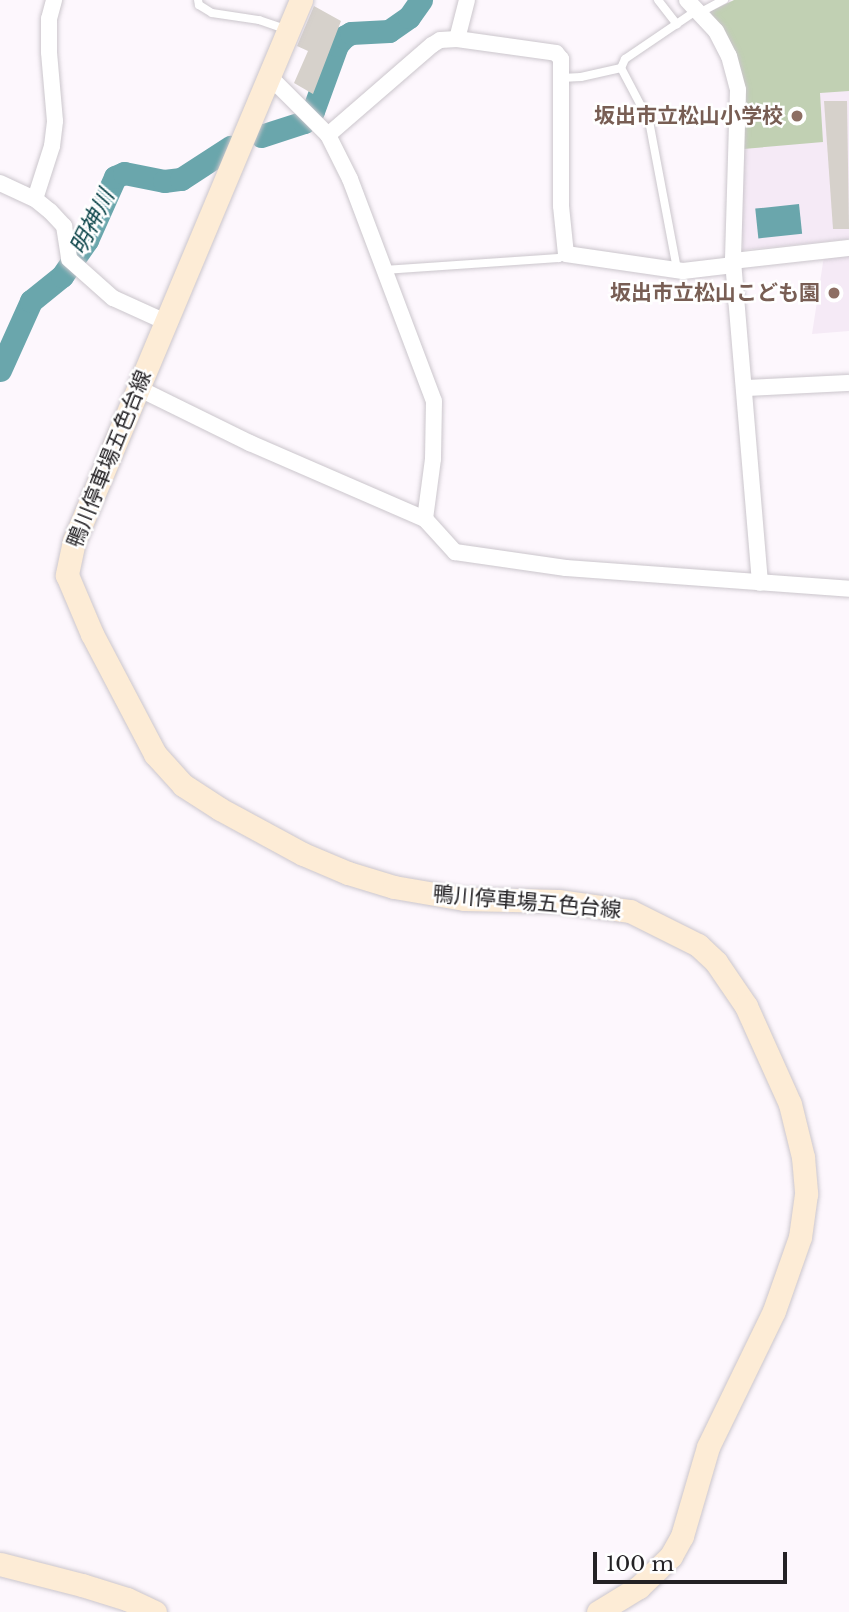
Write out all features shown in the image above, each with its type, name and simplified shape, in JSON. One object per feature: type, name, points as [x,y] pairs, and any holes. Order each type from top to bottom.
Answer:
[{"type":"main road","name":"鴨川停車場五色台線","points":[[301,0],[74,541],[67,575],[92,634],[145,737],[167,771],[220,809],[303,854],[348,873],[441,896],[607,905],[653,920],[698,945],[716,962],[746,1006],[790,1104],[803,1157],[806,1194],[793,1262],[774,1311],[708,1447],[681,1536],[671,1556],[639,1587],[598,1612]]},
{"type":"main road","points":[[0,1564],[82,1585],[127,1599],[155,1612]]},
{"type":"street","points":[[35,199],[52,146],[55,121],[49,52],[49,19],[54,0]]},
{"type":"street","points":[[457,39],[467,0]]},
{"type":"street","points":[[695,7],[729,56],[738,90],[733,263],[760,583]]},
{"type":"street","points":[[328,135],[440,40],[457,39],[556,53],[561,58],[560,196],[566,254],[677,269],[849,248]]},
{"type":"street","points":[[269,76],[328,135],[350,179],[434,401],[433,459],[425,519]]},
{"type":"street","points":[[0,183],[35,199],[64,226],[73,263],[113,298],[166,322]]},
{"type":"street","points":[[745,388],[849,383]]},
{"type":"street","points":[[138,388],[250,443],[425,519],[455,552],[566,568],[849,589]]},
{"type":"lane","points":[[198,0],[199,5],[212,13],[259,20],[288,30]]},
{"type":"lane","points":[[658,0],[677,24]]},
{"type":"lane","points":[[621,68],[625,59],[677,24],[695,7],[723,0]]},
{"type":"lane","points":[[561,78],[581,77],[621,68]]},
{"type":"lane","points":[[621,68],[649,121],[677,269]]},
{"type":"lane","points":[[384,270],[559,258],[566,254]]},
{"type":"shaded area","name":"坂出市立松山小学校","points":[[734,0],[849,0],[849,239],[743,250],[741,207],[746,99]]},
{"type":"shaded area","name":"坂出市立松山こども園","points":[[849,255],[849,331],[812,334],[824,256]]},
{"type":"green space","points":[[734,0],[849,0],[849,91],[820,93],[823,142],[743,149],[746,99],[742,79],[707,13]]},
{"type":"water","points":[[799,204],[802,234],[758,238],[755,209]]},
{"type":"building","points":[[314,6],[341,21],[313,94],[294,83],[308,51],[297,46]]},
{"type":"building","points":[[824,101],[847,101],[849,229],[833,229]]},
{"type":"waterway","name":"明神川","points":[[261,136],[304,122],[313,111],[337,45],[344,37],[351,33],[389,31],[409,17],[421,0]]},
{"type":"waterway","name":"明神川","points":[[0,370],[31,301],[62,276],[87,240],[115,177],[124,173],[164,181],[181,179],[230,147]]},
{"type":"place","name":"坂出市立松山小学校","points":[[797,116]]},
{"type":"place","name":"坂出市立松山こども園","points":[[834,293]]}]
